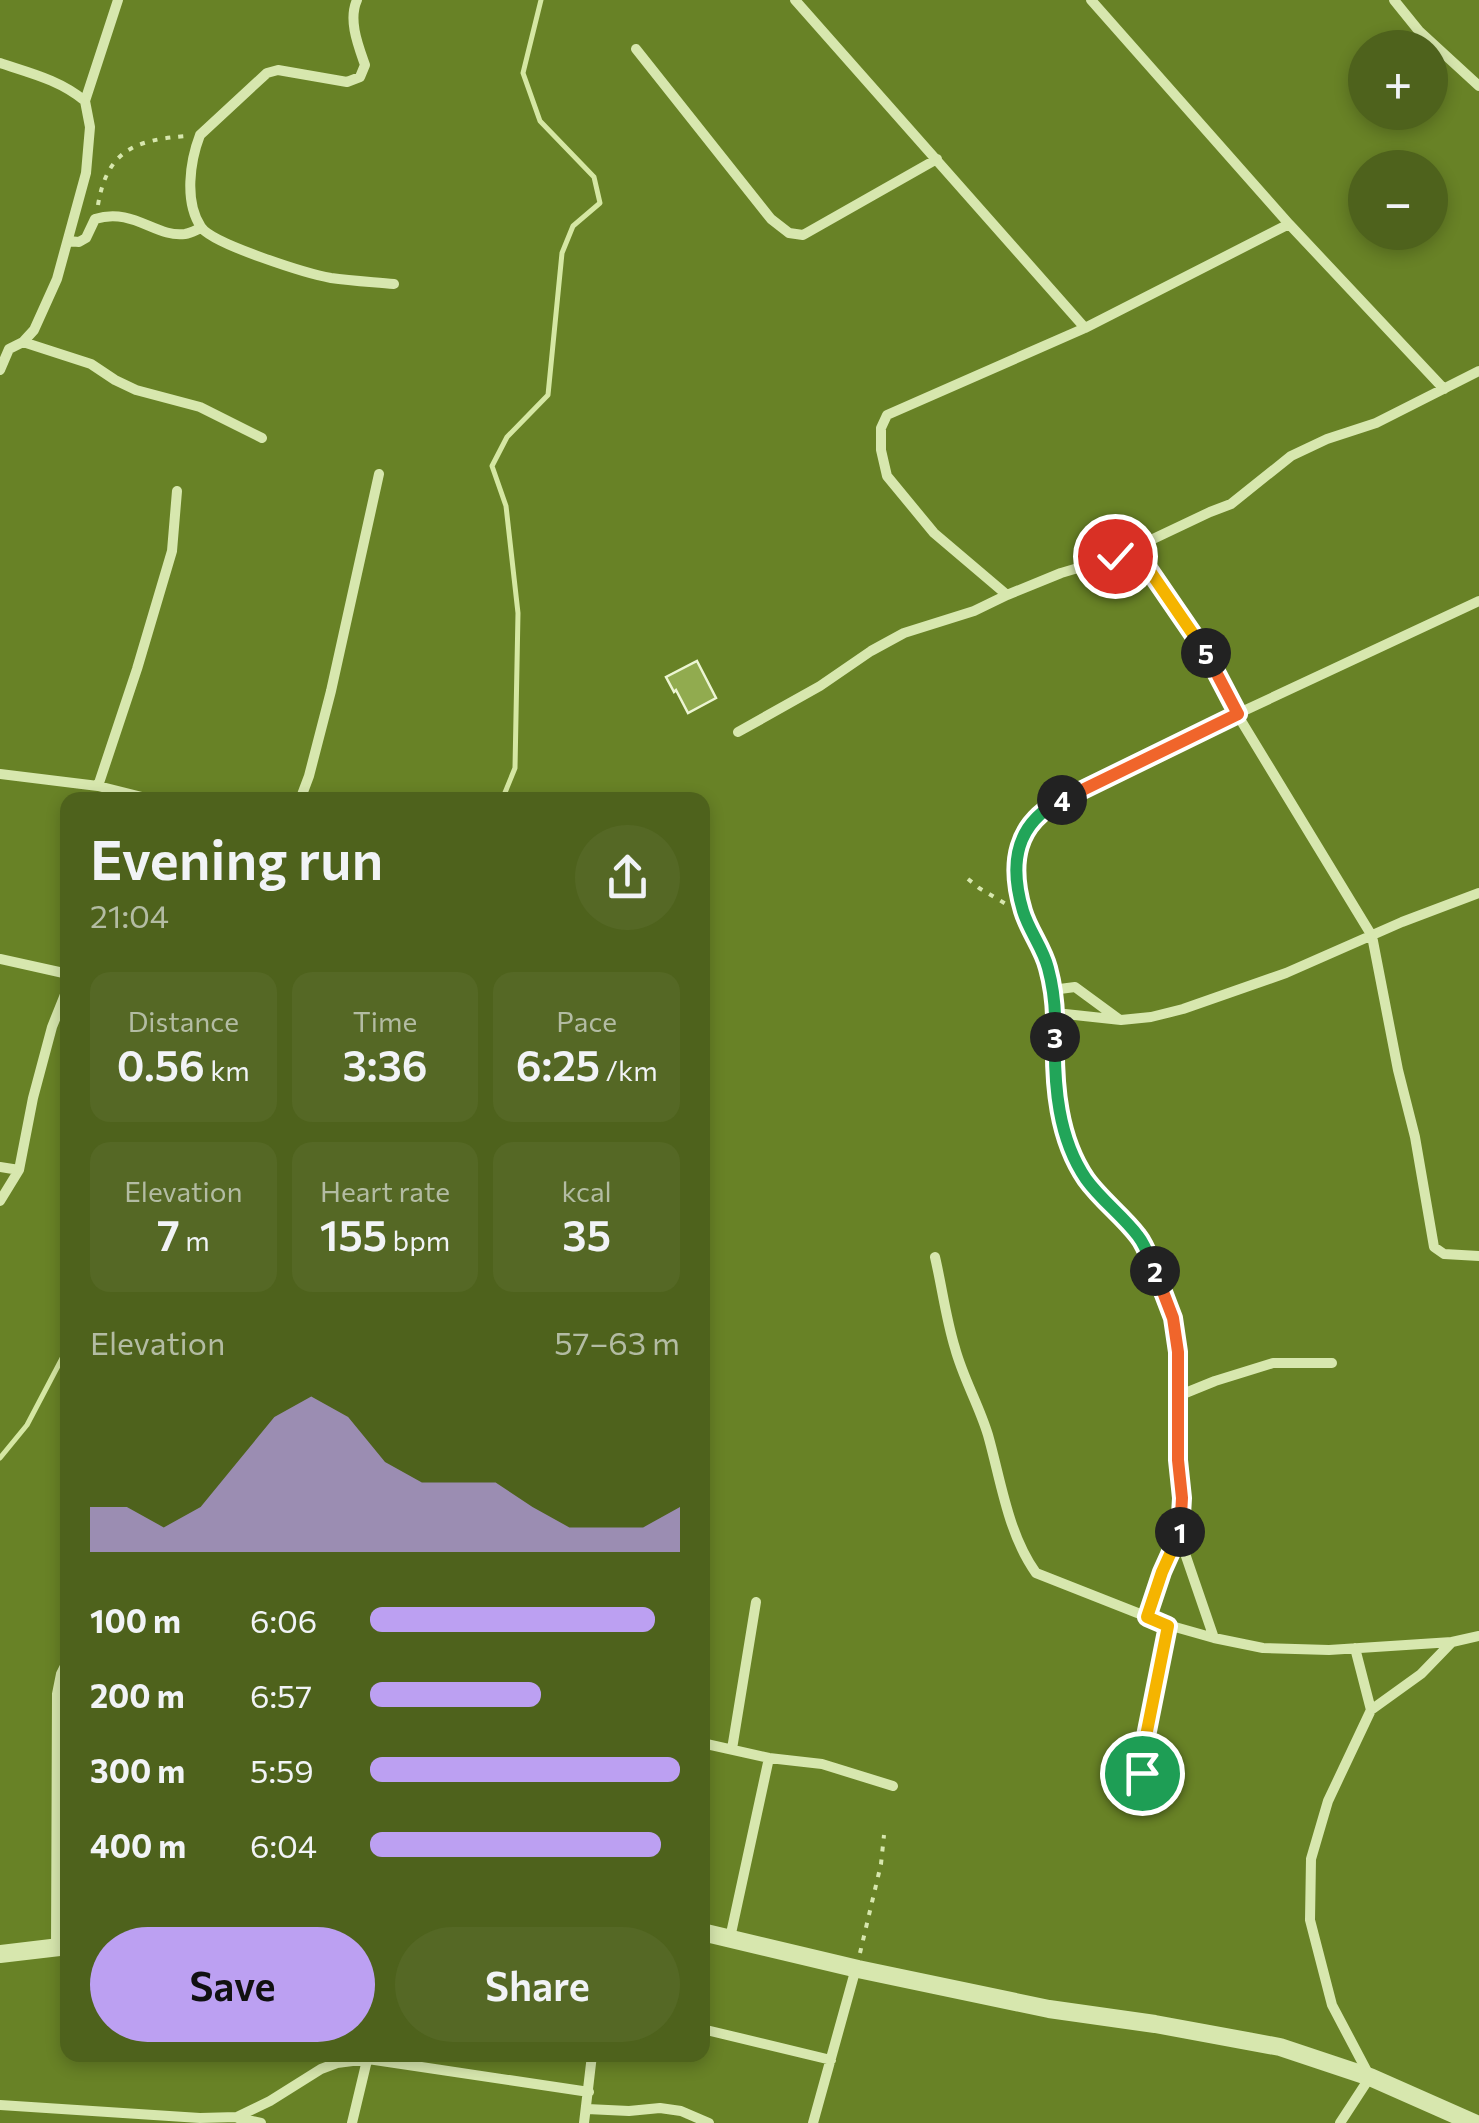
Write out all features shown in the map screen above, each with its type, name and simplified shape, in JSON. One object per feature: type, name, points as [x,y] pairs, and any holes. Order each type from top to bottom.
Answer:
[{"type":"street","points":[[23,342],[46,307],[68,241],[86,173],[90,127],[85,101],[118,0]]},
{"type":"street","points":[[357,0],[353,9],[357,42],[365,65],[360,77],[347,82],[278,70],[267,74],[200,135],[190,184],[201,228],[222,243],[327,278],[394,284]]},
{"type":"street","points":[[1091,0],[1289,224],[1444,389]]},
{"type":"street","points":[[1394,0],[1419,31],[1479,86]]},
{"type":"street","points":[[802,2],[1085,328]]},
{"type":"street","points":[[636,49],[771,220],[789,233],[803,234],[938,159]]},
{"type":"street","points":[[0,63],[53,80],[85,101]]},
{"type":"street","points":[[68,241],[86,238],[95,219],[107,216],[184,234],[201,228]]},
{"type":"street","points":[[1007,594],[934,533],[887,476],[880,428],[887,416],[1085,328],[1289,224]]},
{"type":"street","points":[[0,370],[4,347],[23,342],[91,364],[136,390],[200,407],[262,438]]},
{"type":"street","points":[[738,732],[904,633],[974,611],[1007,594],[1134,548],[1231,504],[1292,456],[1327,438],[1376,423],[1479,371]]},
{"type":"street","points":[[303,792],[331,691],[379,474]]},
{"type":"street","points":[[98,786],[172,551],[177,492]]},
{"type":"street","points":[[1134,548],[1211,660],[1238,714],[1372,936],[1434,1248],[1444,1254],[1479,1256]]},
{"type":"street","points":[[1214,1638],[1180,1536],[1178,1352],[1173,1318],[1149,1255],[1138,1236],[1086,1180],[1061,1122],[1055,1059],[1056,1013],[1048,966],[1024,913],[1016,880],[1016,858],[1032,820],[1048,806],[1479,601]]},
{"type":"street","points":[[0,774],[122,792]]},
{"type":"street","points":[[1056,1013],[1121,1020],[1183,1009],[1286,974],[1402,922],[1479,893]]},
{"type":"street","points":[[0,959],[60,972]]},
{"type":"street","points":[[1052,990],[1074,987],[1121,1020]]},
{"type":"street","points":[[0,1201],[19,1170],[33,1098],[60,1007]]},
{"type":"street","points":[[0,1167],[19,1170]]},
{"type":"street","points":[[935,1257],[954,1346],[978,1402],[1025,1557],[1036,1574],[1168,1626],[1263,1648],[1355,1648],[1452,1642],[1479,1636]]},
{"type":"street","points":[[1178,1396],[1273,1364],[1332,1362]]},
{"type":"street","points":[[1147,1617],[1162,1572],[1180,1536]]},
{"type":"street","points":[[732,1748],[756,1602]]},
{"type":"street","points":[[1148,1794],[1142,1773],[1144,1746],[1168,1626]]},
{"type":"street","points":[[1370,2077],[1332,2005],[1310,1920],[1311,1859],[1328,1800],[1371,1710],[1420,1674],[1452,1642]]},
{"type":"street","points":[[1355,1648],[1371,1710]]},
{"type":"street","points":[[60,1679],[60,1846]]},
{"type":"street","points":[[710,1744],[769,1758],[822,1764],[892,1786]]},
{"type":"street","points":[[730,1938],[769,1758]]},
{"type":"street","points":[[710,1934],[1049,2009],[1280,2047],[1370,2077],[1474,2123]]},
{"type":"street","points":[[0,1954],[60,1947]]},
{"type":"street","points":[[812,2123],[856,1967]]},
{"type":"street","points":[[710,2031],[831,2060]]},
{"type":"street","points":[[237,2118],[321,2069],[343,2062]]},
{"type":"street","points":[[352,2123],[367,2062]]},
{"type":"street","points":[[400,2062],[589,2092]]},
{"type":"street","points":[[584,2123],[591,2062]]},
{"type":"street","points":[[1340,2123],[1370,2077]]},
{"type":"street","points":[[0,2105],[237,2118],[261,2123]]},
{"type":"street","points":[[588,2109],[660,2108],[681,2111],[709,2123]]},
{"type":"path","points":[[95,219],[101,186],[111,163],[124,151],[144,143],[200,135]]},
{"type":"path","points":[[968,879],[1024,913]]},
{"type":"path","points":[[856,1967],[884,1834]]},
{"type":"building","points":[[697,661],[716,698],[688,713],[666,677]]},
{"type":"waterway","points":[[505,792],[515,768],[518,613],[506,506],[492,466],[507,437],[548,395],[562,253],[573,226],[600,203],[594,177],[540,121],[523,73],[541,0]]},
{"type":"waterway","points":[[0,1458],[27,1425],[60,1362]]},
{"type":"route","points":[[1115,556],[1134,548],[1211,660],[1238,714],[1048,806],[1032,820],[1016,858],[1016,880],[1024,913],[1048,966],[1056,1013],[1055,1059],[1061,1122],[1086,1180],[1138,1236],[1149,1255],[1173,1318],[1178,1352],[1180,1536],[1162,1572],[1147,1617],[1168,1626],[1142,1773]]}]
